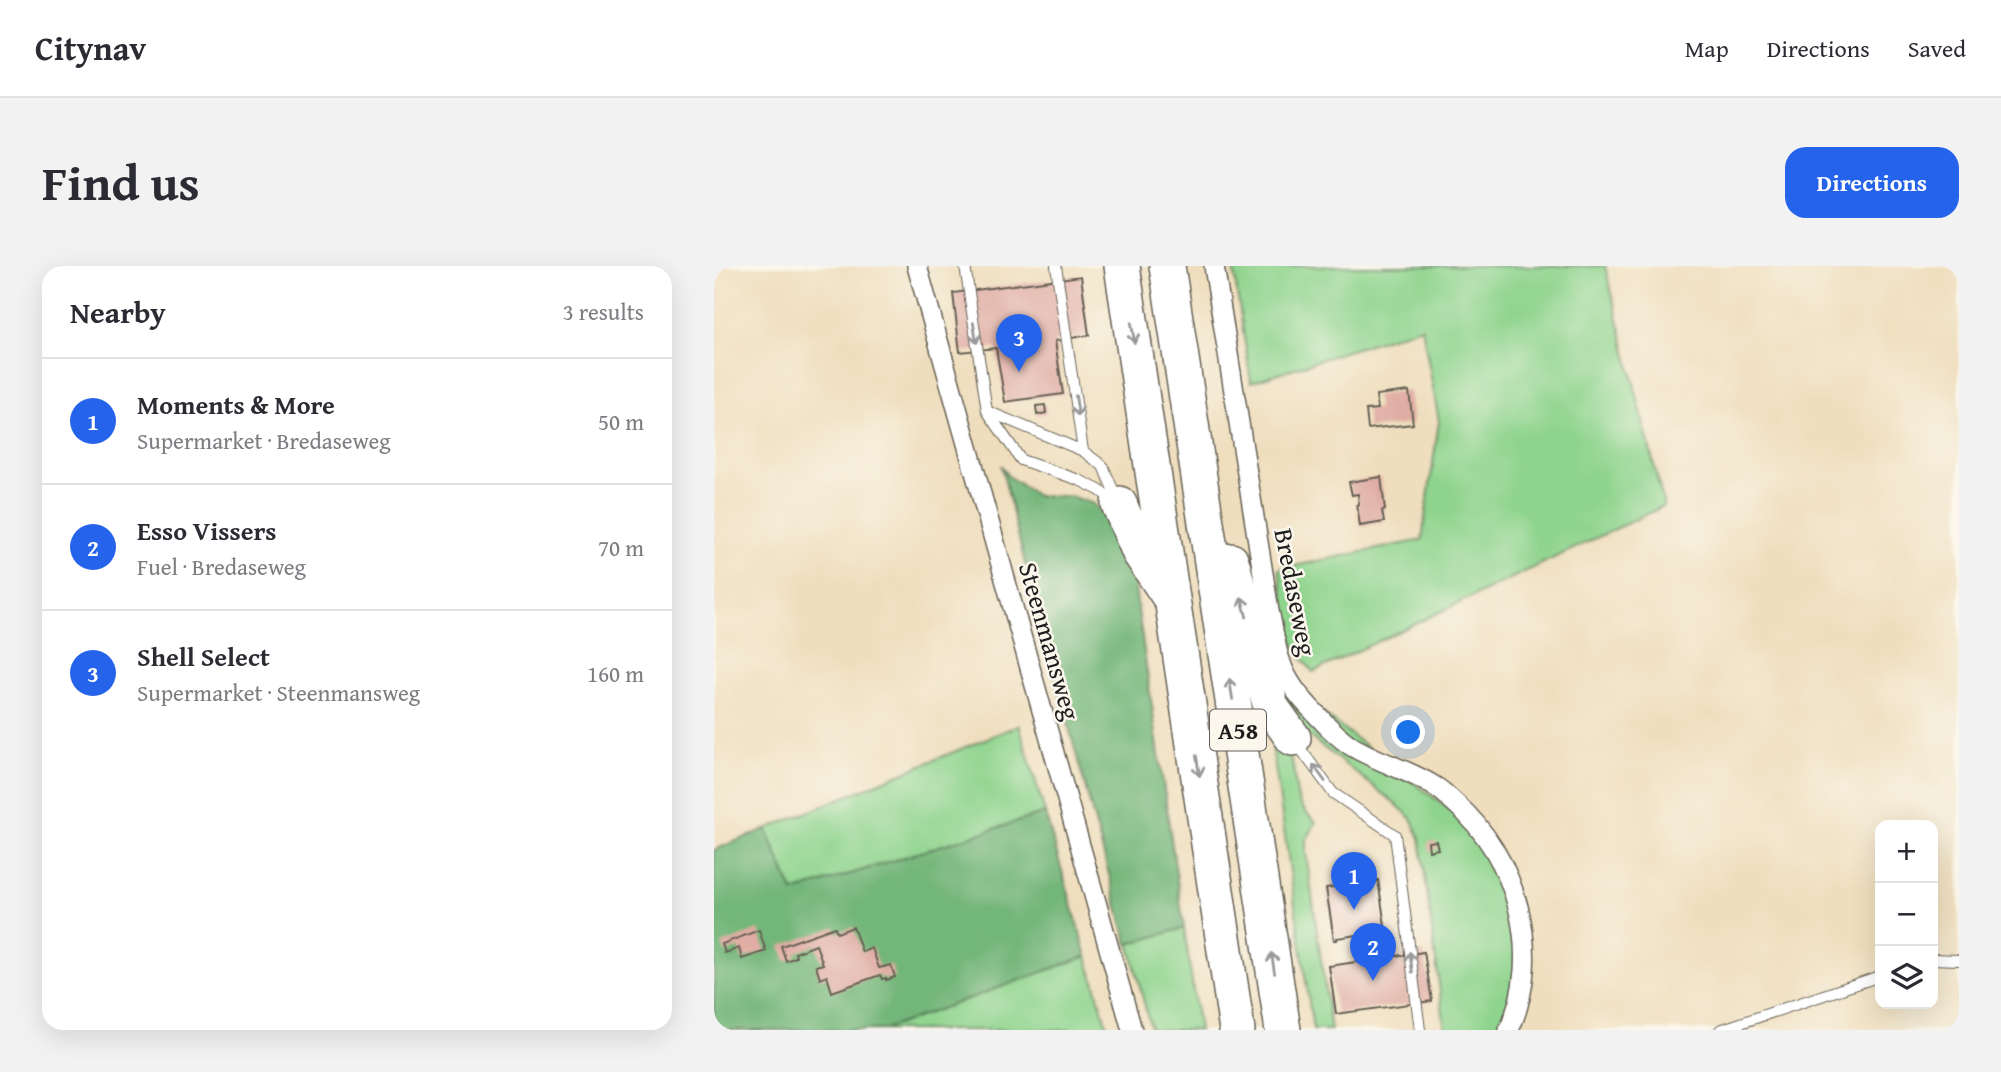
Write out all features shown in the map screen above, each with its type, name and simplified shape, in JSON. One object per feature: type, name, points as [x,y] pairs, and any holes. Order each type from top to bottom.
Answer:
[{"type":"highway","name":"A58","points":[[1122,266],[1237,1030]]},
{"type":"highway","name":"A58","points":[[1167,266],[1283,1030]]},
{"type":"highway","name":"A58","points":[[1192,430],[1271,707],[1293,738]]},
{"type":"highway","name":"A58","points":[[1119,504],[1140,553],[1173,601]]},
{"type":"street","name":"Steenmansweg","points":[[917,266],[1132,1030]]},
{"type":"street","name":"Bredaseweg","points":[[1214,266],[1269,611],[1280,663],[1291,685],[1317,716],[1352,746],[1435,786],[1468,814],[1495,850],[1513,888],[1523,927],[1524,975],[1515,1016],[1509,1030]]},
{"type":"lane","points":[[965,266],[987,411],[1021,460],[1079,480],[1119,504]]},
{"type":"lane","points":[[1056,266],[1083,451]]},
{"type":"lane","name":"A58","points":[[987,411],[1083,451],[1103,466],[1119,504]]},
{"type":"lane","name":"A58","points":[[1293,738],[1333,793],[1395,835],[1420,1030]]},
{"type":"lane","points":[[1938,959],[1959,960]]},
{"type":"lane","points":[[1720,1030],[1875,978]]},
{"type":"green space","points":[[1233,266],[1605,266],[1664,506],[1313,672],[1296,651],[1288,628],[1279,569],[1422,540],[1439,421],[1422,327],[1251,382]]},
{"type":"green space","points":[[1001,465],[1008,476],[1037,496],[1070,496],[1094,504],[1110,520],[1130,554],[1184,928],[1128,944],[1030,584]]},
{"type":"green space","points":[[1283,683],[1462,819],[1487,848],[1514,912],[1519,978],[1504,1030],[1445,1030],[1420,838],[1411,818],[1309,736],[1298,719]]},
{"type":"green space","points":[[1268,718],[1290,756],[1299,801],[1316,822],[1306,841],[1306,853],[1331,1030],[1313,1030]]},
{"type":"green space","points":[[1019,725],[1045,813],[793,892],[766,829]]},
{"type":"green space","points":[[1045,813],[1087,956],[882,1030],[714,1030],[714,850],[766,829],[793,892]]},
{"type":"green space","points":[[1184,928],[1199,1030],[1151,1030],[1129,944]]},
{"type":"green space","points":[[1087,956],[1108,1030],[882,1030]]},
{"type":"building","points":[[1081,276],[1089,335],[1055,341],[1063,394],[1005,402],[996,348],[960,352],[953,293]]},
{"type":"building","points":[[1409,391],[1413,424],[1368,429],[1366,410],[1378,409],[1376,395]]},
{"type":"building","points":[[1045,405],[1046,413],[1037,415],[1036,406]]},
{"type":"building","points":[[1381,477],[1384,522],[1360,526],[1358,494],[1352,495],[1349,482]]},
{"type":"building","points":[[1436,841],[1438,849],[1429,851],[1428,842]]},
{"type":"building","points":[[1378,880],[1386,932],[1334,940],[1326,888]]},
{"type":"building","points":[[835,927],[837,933],[853,927],[862,952],[872,948],[879,968],[891,965],[895,977],[886,980],[880,975],[832,992],[827,976],[820,979],[816,966],[823,964],[816,945],[795,953],[796,957],[786,961],[781,946]]},
{"type":"building","points":[[759,930],[766,951],[742,959],[739,948],[725,953],[722,944]]},
{"type":"building","points":[[1424,952],[1432,1001],[1336,1014],[1329,966]]},
{"type":"place","name":"Shell Select","points":[[1019,372]]},
{"type":"place","name":"Moments & More","points":[[1354,910]]},
{"type":"place","name":"Esso Vissers","points":[[1373,981]]}]
